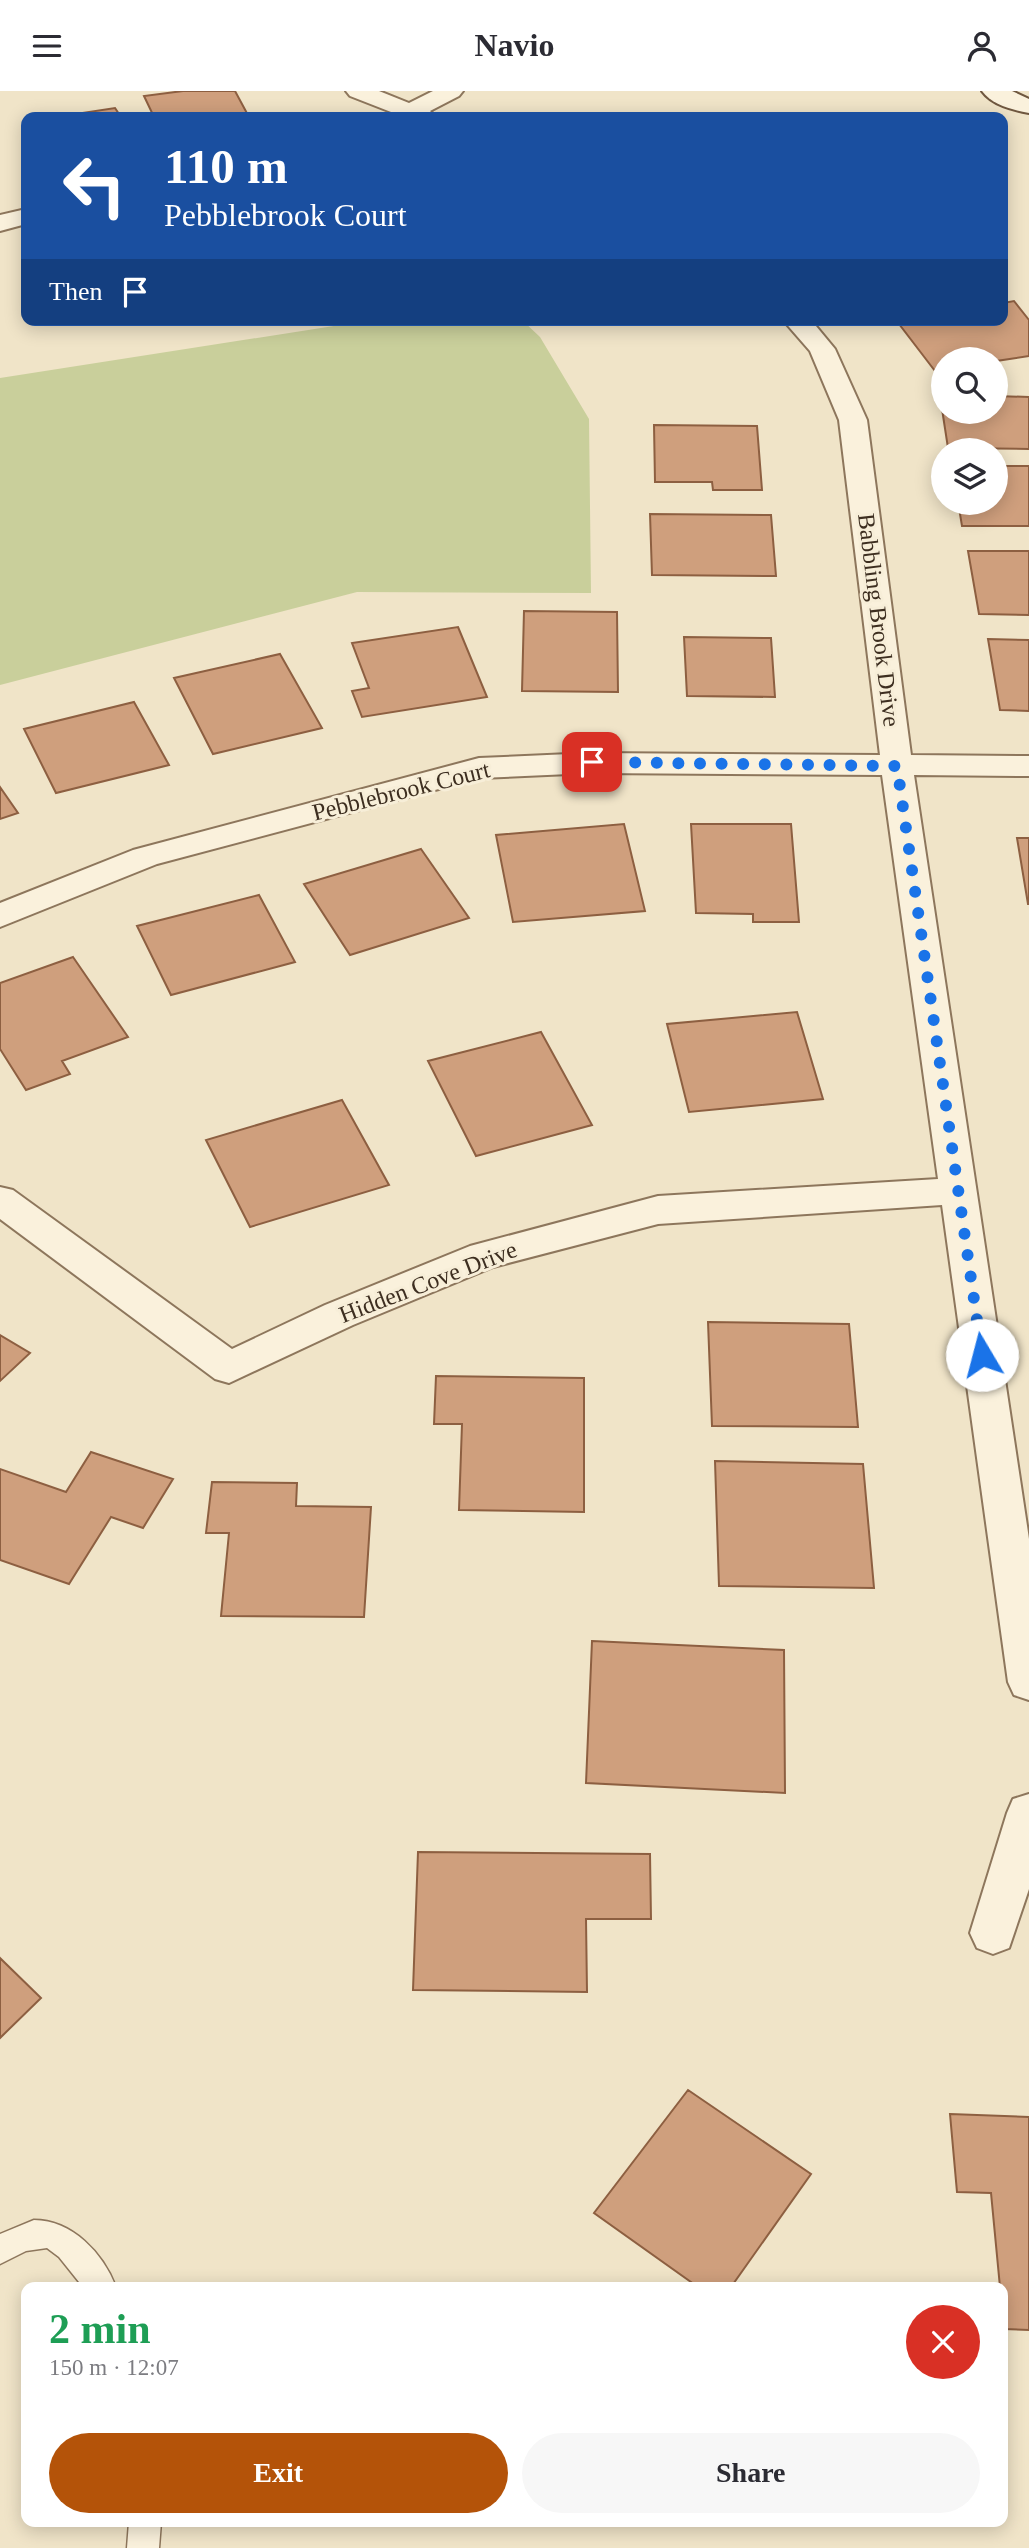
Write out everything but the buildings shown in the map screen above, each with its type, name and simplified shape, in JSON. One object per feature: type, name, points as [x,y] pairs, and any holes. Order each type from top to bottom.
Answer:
[{"type":"street","points":[[358,91],[403,112]]},
{"type":"street","points":[[418,112],[451,91]]},
{"type":"street","points":[[995,91],[1025,110]]},
{"type":"street","points":[[0,223],[21,218]]},
{"type":"street","name":"Babbling Brook Drive","points":[[801,326],[822,349],[853,420],[897,766],[1029,1682]]},
{"type":"street","name":"Pebblebrook Court","points":[[0,916],[145,857],[479,768],[592,762],[1029,766]]},
{"type":"street","name":"Hidden Cove Drive","points":[[0,1200],[229,1368],[339,1315],[483,1256],[658,1210],[959,1191]]},
{"type":"street","points":[[993,1933],[1029,1814]]},
{"type":"lane","points":[[0,2250],[25,2236],[59,2236],[78,2254],[98,2282]]},
{"type":"lane","points":[[143,2548],[145,2527]]},
{"type":"green space","points":[[334,326],[528,326],[540,337],[589,419],[591,593],[357,592],[0,685],[0,378]]},
{"type":"route","points":[[592,762],[897,766],[982,1355]]}]
